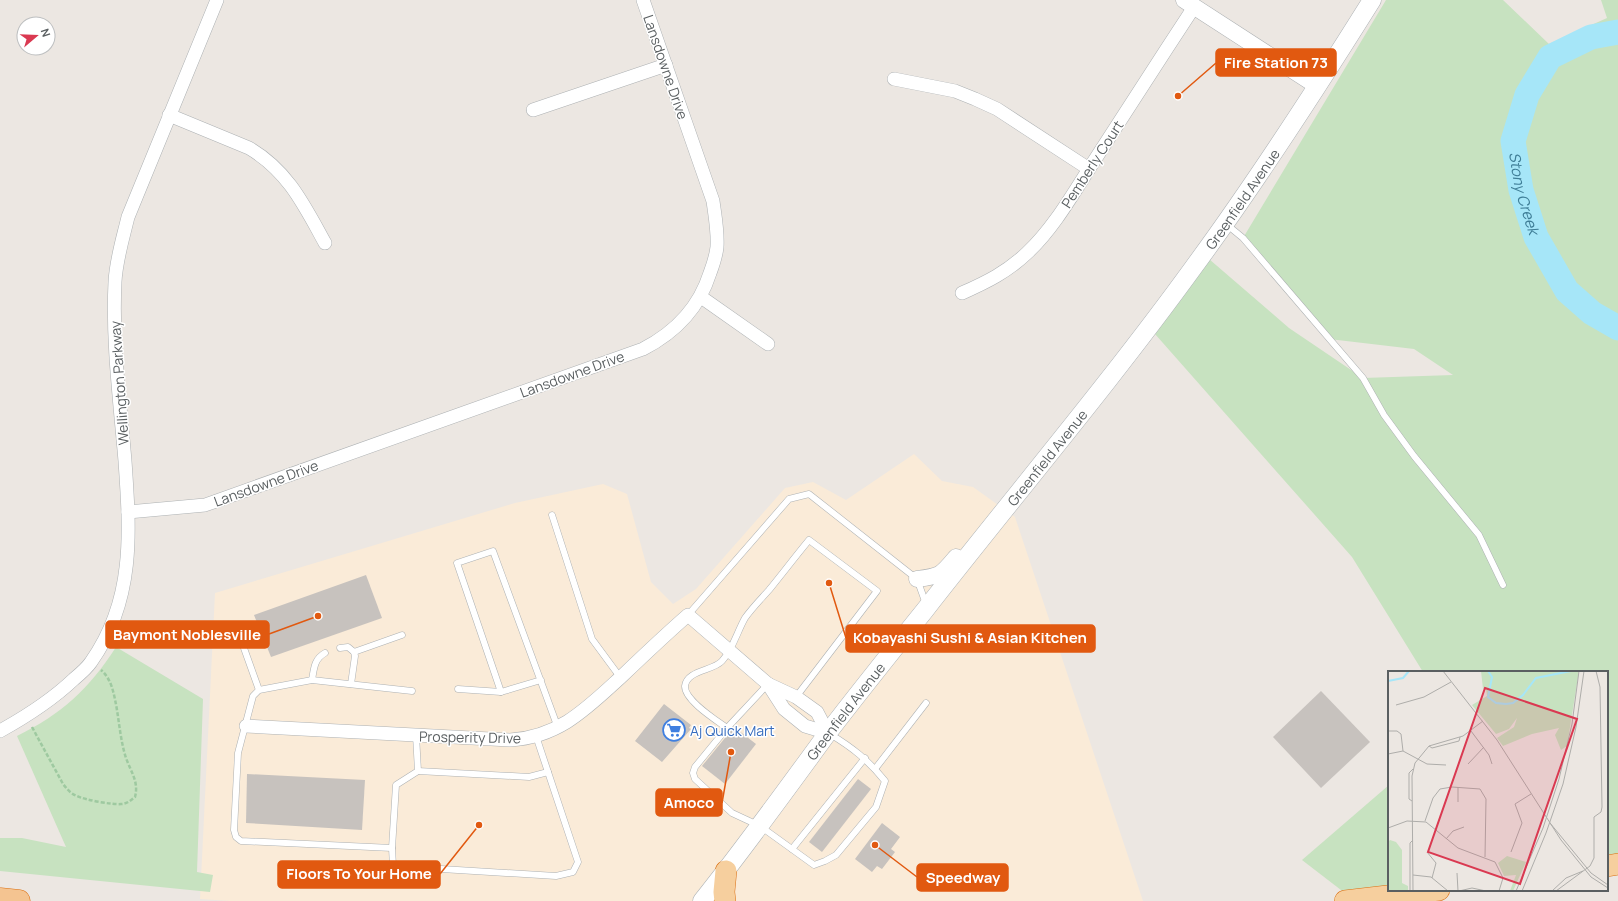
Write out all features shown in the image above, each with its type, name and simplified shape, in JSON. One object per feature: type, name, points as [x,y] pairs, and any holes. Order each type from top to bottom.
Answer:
[{"type":"highway","points":[[1608,866],[1618,864]]},
{"type":"highway","points":[[725,901],[724,892],[726,871]]},
{"type":"highway","points":[[1345,901],[1430,891]]},
{"type":"highway","points":[[0,899],[19,901]]},
{"type":"main road","name":"Greenfield Avenue","points":[[702,901],[760,826],[828,733],[1044,459],[1121,364],[1193,268],[1257,178],[1372,0]]},
{"type":"street","name":"Wellington Parkway","points":[[0,731],[46,702],[67,686],[91,662],[113,622],[124,585],[129,547],[128,512],[115,325],[115,281],[121,245],[128,217],[217,0]]},
{"type":"street","name":"Lansdowne Drive","points":[[128,512],[205,505],[643,349],[658,341],[682,322],[706,288],[717,248],[716,219],[713,201],[643,0]]},
{"type":"street","points":[[1189,3],[1317,86]]},
{"type":"street","name":"Pemberly Court","points":[[962,293],[1001,275],[1041,239],[1089,169],[1189,3]]},
{"type":"street","points":[[533,110],[666,65]]},
{"type":"street","points":[[894,79],[955,91],[997,109],[1089,169]]},
{"type":"street","points":[[169,115],[249,148],[261,155],[284,176],[295,190],[325,242]]},
{"type":"street","points":[[700,297],[768,344]]},
{"type":"street","points":[[917,579],[943,573],[1004,496],[1044,459]]},
{"type":"street","points":[[688,615],[768,684],[796,697],[817,712],[828,733]]},
{"type":"street","name":"Prosperity Drive","points":[[246,726],[510,740],[536,736],[558,728],[580,714],[688,615]]},
{"type":"street","points":[[768,684],[784,709],[805,726],[828,733]]},
{"type":"lane","points":[[1225,223],[1243,238],[1363,378],[1384,415],[1414,456],[1479,535],[1503,585]]},
{"type":"lane","points":[[688,615],[789,499],[809,494],[917,579],[927,607]]},
{"type":"lane","points":[[552,515],[592,638],[620,677]]},
{"type":"lane","points":[[727,728],[691,700],[686,693],[685,685],[688,679],[694,675],[716,666],[722,661],[729,651],[746,618],[809,540],[877,591],[796,697]]},
{"type":"lane","points":[[501,692],[457,563],[493,551],[558,728]]},
{"type":"lane","points":[[354,652],[402,635]]},
{"type":"lane","points":[[240,637],[259,690]]},
{"type":"lane","points":[[340,648],[348,647],[354,652],[355,656],[351,684]]},
{"type":"lane","points":[[312,680],[315,663],[320,656],[325,653]]},
{"type":"lane","points":[[392,848],[241,841],[236,837],[234,830],[238,753],[253,696],[259,690],[312,680],[412,691]]},
{"type":"lane","points":[[458,689],[501,692],[540,680]]},
{"type":"lane","points":[[768,684],[727,728],[695,767],[693,773],[695,779],[732,813],[760,826],[814,865],[826,861],[836,855],[876,807],[885,781],[865,758],[850,746],[828,733]]},
{"type":"lane","points":[[875,769],[926,703]]},
{"type":"lane","points":[[416,736],[418,771]]},
{"type":"lane","points":[[536,736],[548,772],[578,862],[573,872],[556,876],[393,866],[392,848],[396,785],[418,771],[529,777],[548,772]]},
{"type":"lane","points":[[792,849],[865,758]]},
{"type":"path","points":[[26,716],[56,773],[70,792],[85,799],[121,804],[129,802],[135,797],[137,785],[126,758],[113,691],[106,674],[91,662]]},
{"type":"shaded area","points":[[914,454],[942,481],[973,487],[1015,517],[1143,901],[230,901],[200,899],[215,593],[515,503],[603,484],[627,494],[651,582],[673,604],[696,589],[785,488],[813,482],[846,500]]},
{"type":"green space","points":[[1386,0],[1503,0],[1549,44],[1607,18],[1601,0],[1618,0],[1618,864],[1608,866],[1608,671],[1422,671],[1352,557],[1155,334],[1209,259],[1289,328],[1363,378],[1453,375],[1414,349],[1329,339],[1243,238]]},
{"type":"green space","points":[[116,647],[203,699],[197,872],[213,875],[210,892],[0,871],[0,838],[22,838],[66,847],[17,736],[48,719],[73,699],[95,676]]},
{"type":"green space","points":[[1388,786],[1388,890],[1354,900],[1302,860]]},
{"type":"building","points":[[366,575],[382,618],[271,657],[254,615]]},
{"type":"building","points":[[1321,691],[1370,742],[1321,788],[1273,737]]},
{"type":"building","points":[[664,704],[691,725],[689,728],[691,729],[662,762],[635,741]]},
{"type":"building","points":[[734,727],[756,744],[725,784],[702,766]]},
{"type":"building","points":[[247,774],[365,780],[362,830],[246,823]]},
{"type":"building","points":[[858,779],[871,789],[822,852],[809,842]]},
{"type":"building","points":[[882,823],[900,837],[891,849],[895,852],[882,869],[877,866],[872,872],[855,859]]},
{"type":"waterway","name":"Stony Creek","points":[[1618,32],[1591,37],[1550,57],[1527,95],[1513,141],[1521,190],[1536,237],[1567,291],[1592,313],[1618,328]]},
{"type":"place","name":"Fire Station 73","points":[[1178,96]]},
{"type":"place","name":"Kobayashi Sushi & Asian Kitchen","points":[[829,583]]},
{"type":"place","name":"Baymont Noblesville","points":[[318,616]]},
{"type":"place","name":"Aj Quick Mart","points":[[674,730]]},
{"type":"place","name":"Amoco","points":[[731,752]]},
{"type":"place","name":"Floors To Your Home","points":[[479,825]]},
{"type":"place","name":"Speedway","points":[[875,845]]}]
